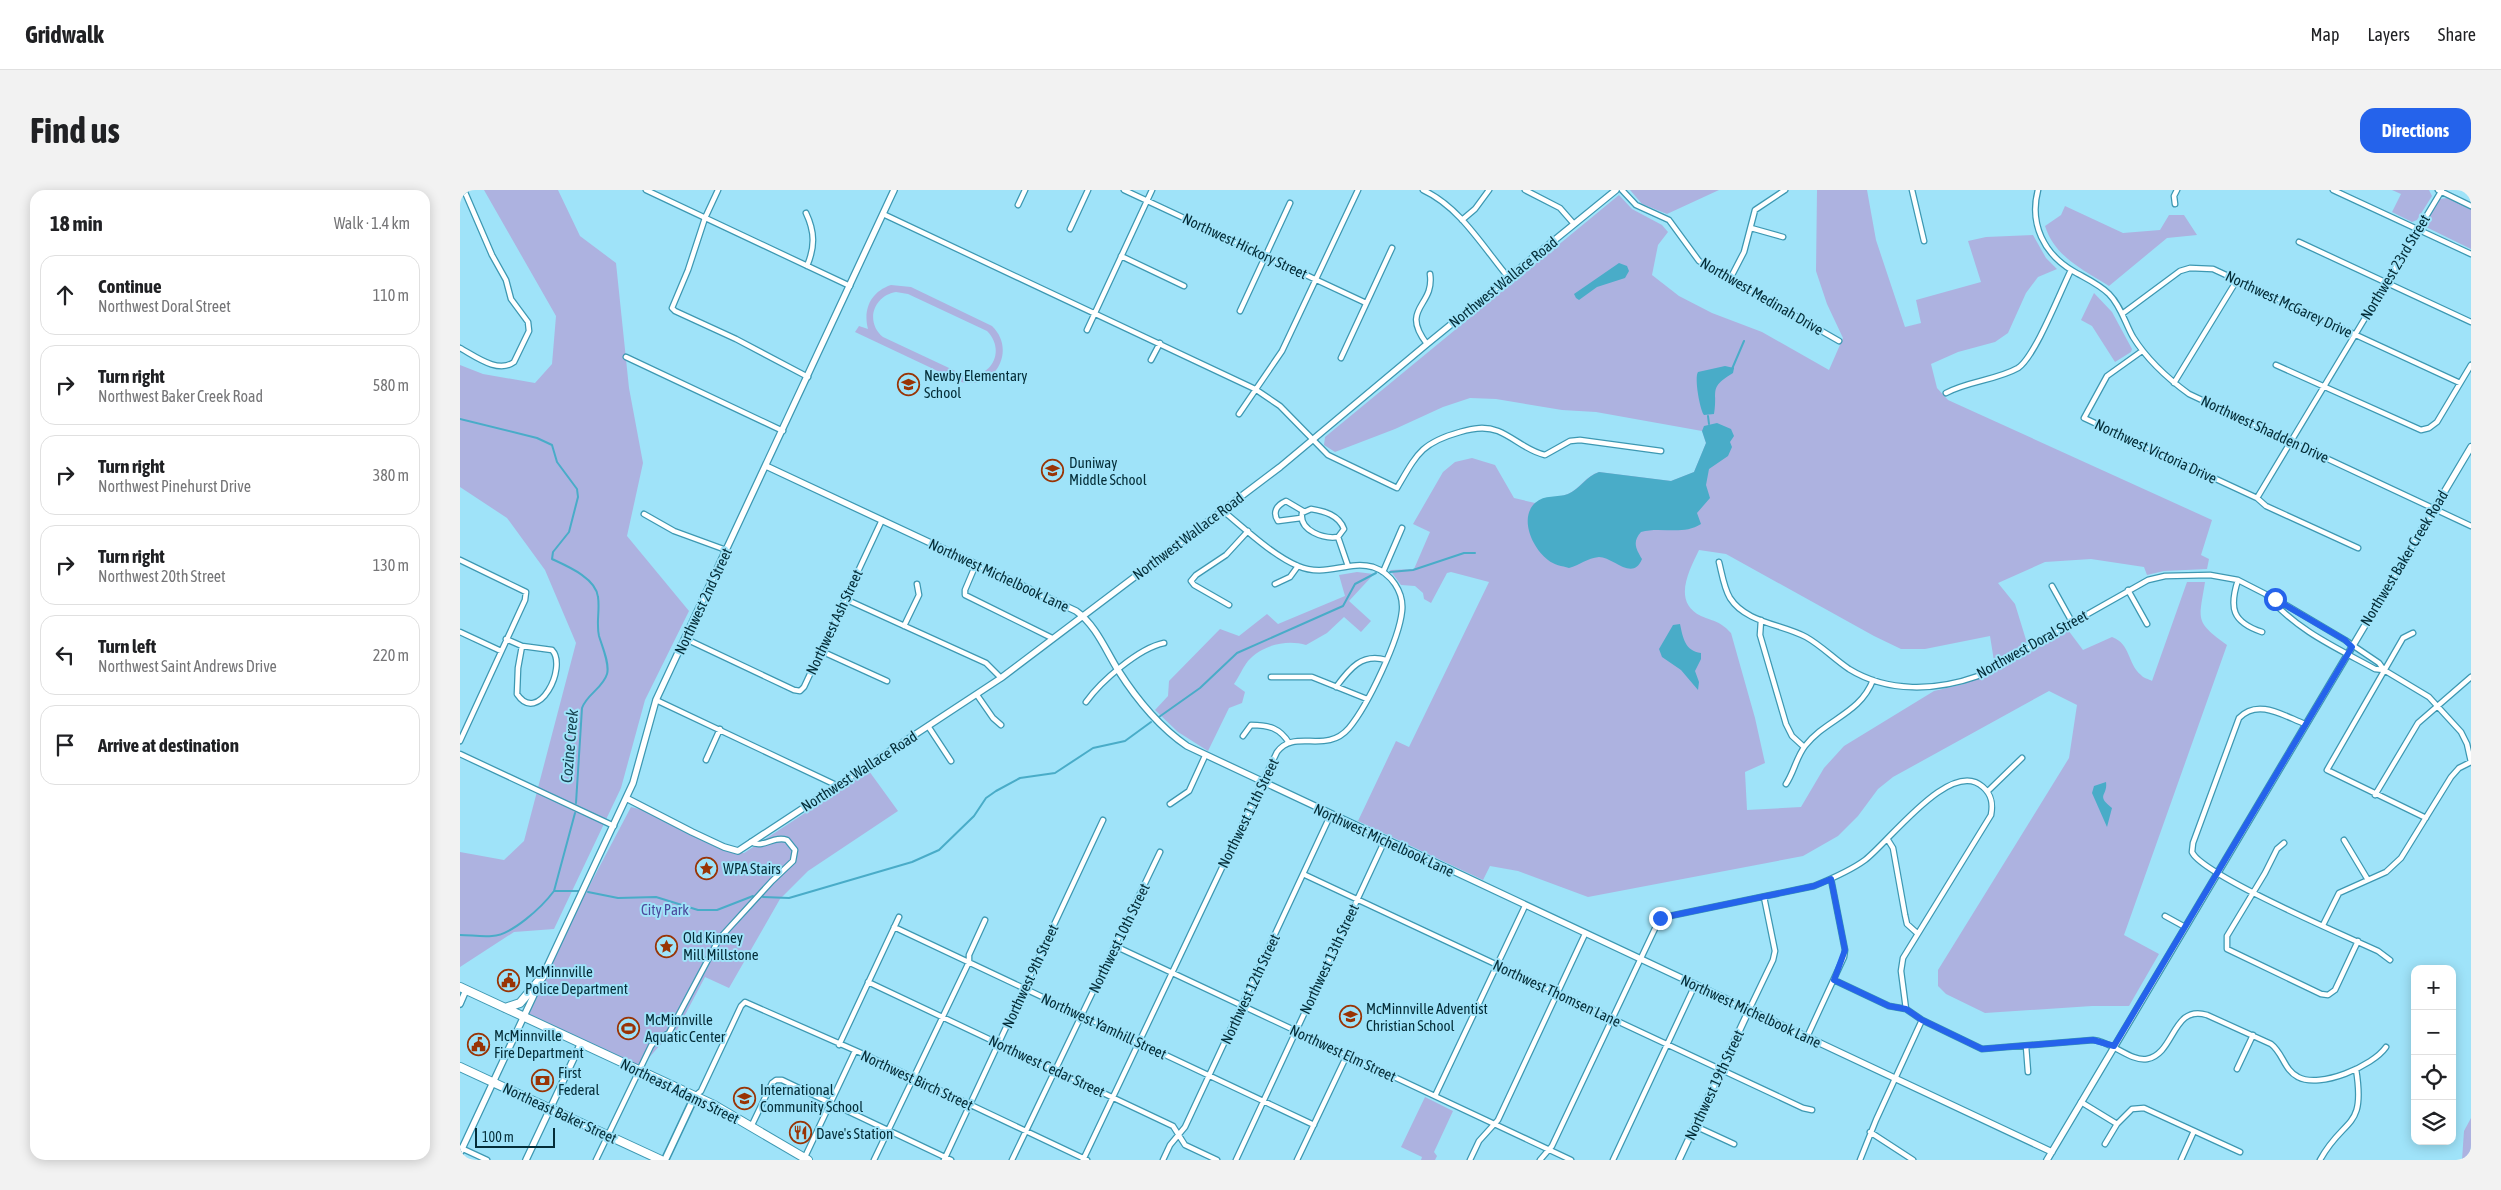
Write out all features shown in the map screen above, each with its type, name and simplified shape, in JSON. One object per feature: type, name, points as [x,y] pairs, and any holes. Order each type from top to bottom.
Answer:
[{"type":"highway","points":[[505,1008],[520,1003],[542,977]]},
{"type":"highway","name":"Northeast Adams Street","points":[[463,989],[695,1096],[805,1159]]},
{"type":"highway","name":"Northeast Baker Street","points":[[460,1067],[660,1160]]},
{"type":"main road","points":[[665,1160],[695,1096]]},
{"type":"street","points":[[460,348],[497,367],[509,365],[514,362],[529,331],[528,322],[511,299],[506,280],[492,255],[464,190]]},
{"type":"street","points":[[646,190],[850,286]]},
{"type":"street","points":[[718,190],[704,218],[688,270],[672,308],[808,376]]},
{"type":"street","name":"Northwest 2nd Street","points":[[461,1149],[614,826],[638,766],[656,700],[894,190]]},
{"type":"street","points":[[1018,205],[1025,190]]},
{"type":"street","points":[[1070,229],[1088,190]]},
{"type":"street","name":"Northwest Hickory Street","points":[[1124,190],[1366,303]]},
{"type":"street","points":[[1087,330],[1152,190]]},
{"type":"street","points":[[1240,414],[1282,351],[1358,190]]},
{"type":"street","points":[[1425,190],[1444,202],[1462,220],[1508,278]]},
{"type":"street","points":[[1462,220],[1475,209],[1489,190]]},
{"type":"street","points":[[1524,190],[1560,208],[1574,224]]},
{"type":"street","name":"Northwest Wallace Road","points":[[626,798],[692,832],[724,847],[738,851],[836,784],[1001,678],[1313,439],[1616,190]]},
{"type":"street","name":"Northwest Medinah Drive","points":[[1622,190],[1636,205],[1669,220],[1699,261],[1839,341]]},
{"type":"street","points":[[1730,279],[1744,252],[1755,210],[1785,190]]},
{"type":"street","points":[[1912,190],[1924,241]]},
{"type":"street","points":[[2175,204],[2174,196],[2177,190]]},
{"type":"street","points":[[2333,190],[2471,254]]},
{"type":"street","points":[[2440,190],[2471,206]]},
{"type":"street","name":"Northwest 23rd Street","points":[[2257,498],[2440,190]]},
{"type":"street","name":"Northwest Shadden Drive","points":[[2036,191],[2036,219],[2043,241],[2057,260],[2098,285],[2109,294],[2142,351],[2174,383],[2189,394],[2471,526]]},
{"type":"street","points":[[1240,311],[1290,203]]},
{"type":"street","points":[[806,213],[811,223],[814,244],[807,266]]},
{"type":"street","points":[[882,214],[1160,343],[1255,390],[1280,406],[1328,455],[1397,488],[1413,461],[1429,443],[1438,438],[1475,428],[1496,430],[1534,453],[1545,455],[1570,441],[1580,440],[1661,451]]},
{"type":"street","points":[[1751,228],[1783,237]]},
{"type":"street","points":[[2299,242],[2471,322]]},
{"type":"street","points":[[1341,358],[1392,248]]},
{"type":"street","points":[[1121,256],[1184,286]]},
{"type":"street","name":"Northwest McGarey Drive","points":[[2122,314],[2172,276],[2190,268],[2213,269],[2460,383]]},
{"type":"street","points":[[1946,393],[1960,385],[2012,371],[2026,361],[2071,270]]},
{"type":"street","points":[[1427,344],[1417,331],[1415,320],[1431,283],[1430,274]]},
{"type":"street","points":[[2174,383],[2236,280]]},
{"type":"street","points":[[1151,360],[1160,343]]},
{"type":"street","name":"Northwest Victoria Drive","points":[[2142,351],[2107,376],[2084,418],[2257,498]]},
{"type":"street","points":[[626,357],[783,431]]},
{"type":"street","points":[[2276,365],[2421,430],[2429,428],[2437,422],[2471,365]]},
{"type":"street","name":"Northwest Baker Creek Road","points":[[2047,1160],[2471,447]]},
{"type":"street","name":"Northwest Michelbook Lane","points":[[766,466],[976,564],[1082,616],[1141,703],[1163,728],[1187,746],[2052,1152]]},
{"type":"street","points":[[2257,498],[2266,506],[2358,548]]},
{"type":"street","points":[[1286,502],[1303,511],[1317,510],[1338,519],[1344,529],[1338,537],[1329,538],[1316,534],[1301,518],[1278,521],[1275,515],[1276,510],[1280,504],[1286,502]]},
{"type":"street","points":[[1222,510],[1248,532],[1298,566],[1324,571],[1348,566],[1365,566],[1383,572],[1402,528]]},
{"type":"street","points":[[1301,518],[1303,511]]},
{"type":"street","points":[[644,514],[674,531],[726,550]]},
{"type":"street","name":"Northwest Ash Street","points":[[686,639],[794,690],[800,691],[804,687],[882,520]]},
{"type":"street","points":[[1230,605],[1194,585],[1191,581],[1196,575],[1234,548],[1248,532]]},
{"type":"street","points":[[1338,537],[1348,566]]},
{"type":"street","points":[[460,560],[526,592],[525,600],[460,741]]},
{"type":"street","name":"Northwest Doral Street","points":[[1719,562],[1730,597],[1737,607],[1761,620],[1798,633],[1814,641],[1851,670],[1873,680],[1891,685],[1928,687],[1967,680],[1988,670],[2128,590],[2148,580],[2165,576],[2210,575],[2238,580],[2308,618],[2378,663],[2384,670]]},
{"type":"street","points":[[976,564],[965,590],[965,595],[1052,638]]},
{"type":"street","points":[[1275,584],[1290,577],[1298,566]]},
{"type":"street","name":"Northwest 11th Street","points":[[1085,1160],[1277,752],[1289,743],[1304,740],[1321,742],[1339,736],[1349,727],[1367,699],[1386,660],[1402,610],[1398,588],[1383,572]]},
{"type":"street","points":[[2238,580],[2233,596],[2234,609],[2243,623],[2262,632]]},
{"type":"street","points":[[904,626],[919,595],[917,584]]},
{"type":"street","points":[[2052,586],[2072,622]]},
{"type":"street","points":[[2128,590],[2147,624]]},
{"type":"street","name":"Northwest Doral Street","points":[[2266,595],[2290,620],[2375,669],[2384,670]]},
{"type":"street","points":[[845,599],[986,663],[1001,678]]},
{"type":"street","points":[[1761,620],[1760,635],[1786,724],[1792,736],[1804,747]]},
{"type":"street","points":[[460,632],[501,651]]},
{"type":"street","points":[[2413,633],[2404,638],[2327,770],[2375,795],[2426,818]]},
{"type":"street","points":[[506,639],[522,646],[552,650],[556,656],[557,667],[554,675],[545,695],[535,703],[529,704],[517,694],[518,668],[522,646]]},
{"type":"street","points":[[1086,702],[1092,693],[1118,670],[1152,645],[1164,643]]},
{"type":"street","points":[[821,651],[887,681]]},
{"type":"street","points":[[1336,687],[1362,661],[1374,656],[1386,660]]},
{"type":"street","points":[[2323,925],[2339,894],[2386,872],[2401,858],[2451,777],[2459,768],[2471,762],[2464,738],[2438,705],[2430,697],[2384,670]]},
{"type":"street","points":[[1271,677],[1312,678],[1367,699]]},
{"type":"street","points":[[2375,795],[2414,729],[2438,705],[2471,677]]},
{"type":"street","points":[[1786,784],[1804,747],[1817,734],[1866,697],[1873,680]]},
{"type":"street","points":[[976,695],[993,718],[1001,724]]},
{"type":"street","points":[[656,700],[836,784]]},
{"type":"street","points":[[2305,724],[2262,708],[2252,708],[2239,718],[2193,843],[2192,852],[2196,858],[2217,872],[2253,892],[2358,941],[2390,960]]},
{"type":"street","points":[[928,726],[951,760]]},
{"type":"street","points":[[1243,736],[1251,726],[1274,728],[1281,731],[1289,743]]},
{"type":"street","points":[[706,760],[720,729]]},
{"type":"street","points":[[460,754],[614,826]]},
{"type":"street","points":[[1170,804],[1189,791],[1206,756]]},
{"type":"street","points":[[1988,791],[2022,758]]},
{"type":"street","points":[[1540,1160],[1550,1150],[1655,925],[1664,916],[1814,886],[1831,879],[1863,862],[1888,840],[1919,807],[1948,785],[1974,781],[1988,791],[1992,807],[1988,822],[1903,958],[1901,971],[1906,1009]]},
{"type":"street","name":"Northwest 12th Street","points":[[1164,1160],[1170,1146],[1185,1127],[1331,814]]},
{"type":"street","name":"Northwest 9th Street","points":[[945,1159],[1103,820]]},
{"type":"street","points":[[596,1160],[638,1070],[653,1043],[669,1033],[719,939],[767,886],[794,862],[795,850],[786,840],[777,838],[760,844],[751,842]]},
{"type":"street","name":"Northwest 13th Street","points":[[1236,1160],[1385,840]]},
{"type":"street","points":[[1888,840],[1892,848],[1907,924],[1917,933]]},
{"type":"street","points":[[2344,840],[2368,880]]},
{"type":"street","points":[[2284,843],[2277,849],[2227,936],[2226,944],[2231,952],[2321,994],[2328,995],[2335,990],[2358,941]]},
{"type":"street","name":"Northwest 10th Street","points":[[1012,1160],[1160,852]]},
{"type":"street","name":"Northwest Thomsen Lane","points":[[1303,874],[1803,1108],[1812,1110]]},
{"type":"street","points":[[1807,1037],[1834,980],[1845,950],[1831,879]]},
{"type":"street","name":"Northwest 19th Street","points":[[1679,1160],[1773,960],[1775,951],[1764,897]]},
{"type":"street","points":[[1435,1096],[1525,906]]},
{"type":"street","points":[[2165,916],[2185,927]]},
{"type":"street","points":[[839,1045],[899,917]]},
{"type":"street","points":[[874,1160],[912,1077],[969,962],[969,955],[985,920]]},
{"type":"street","name":"Northwest Yamhill Street","points":[[894,927],[1314,1125]]},
{"type":"street","points":[[1470,1160],[1479,1141],[1495,1124],[1585,934]]},
{"type":"street","name":"Northwest Elm Street","points":[[1115,946],[1572,1160]]},
{"type":"street","points":[[1834,980],[1889,1006],[1906,1009],[1922,1020],[1982,1049],[2093,1040],[2114,1046],[2135,1058],[2143,1059],[2156,1056],[2162,1050],[2180,1021],[2193,1013],[2207,1015],[2253,1035],[2276,1048],[2292,1073],[2304,1080],[2327,1079],[2356,1069],[2372,1062],[2386,1047]]},
{"type":"street","name":"Northwest Cedar Street","points":[[868,982],[1173,1126],[1185,1145],[1217,1160]]},
{"type":"street","points":[[1613,1160],[1695,985]]},
{"type":"street","points":[[460,1004],[463,989]]},
{"type":"street","name":"Northwest Birch Street","points":[[695,1096],[701,1091],[741,1006],[745,1002],[912,1077],[1085,1160]]},
{"type":"street","points":[[1860,1160],[1870,1132],[1922,1020]]},
{"type":"street","points":[[2237,1069],[2253,1035]]},
{"type":"street","points":[[526,1160],[581,1043]]},
{"type":"street","points":[[2026,1046],[2028,1072]]},
{"type":"street","points":[[805,1159],[855,1051]]},
{"type":"street","points":[[1297,1160],[1347,1055]]},
{"type":"street","points":[[2320,1160],[2356,1114],[2360,1102],[2356,1069]]},
{"type":"street","points":[[751,1127],[772,1083],[776,1080],[782,1080],[945,1159],[951,1160]]},
{"type":"street","points":[[2081,1102],[2117,1124]]},
{"type":"street","points":[[2105,1144],[2117,1124],[2132,1109],[2144,1108],[2240,1152]]},
{"type":"street","points":[[1695,1126],[1734,1144]]},
{"type":"street","points":[[2181,1160],[2194,1130]]},
{"type":"street","points":[[1870,1132],[1913,1160]]},
{"type":"street","points":[[461,1149],[487,1160]]},
{"type":"green space","points":[[484,190],[558,190],[580,236],[616,263],[629,388],[643,463],[627,536],[689,611],[645,700],[621,788],[554,929],[514,932],[460,967],[460,852],[504,860],[524,841],[576,643],[545,570],[507,518],[460,487],[460,365],[483,374],[535,383],[552,364],[556,316]]},
{"type":"green space","points":[[1630,190],[1719,190],[1667,214],[1642,204]]},
{"type":"green space","points":[[1817,190],[1867,190],[1876,240],[1905,327],[1921,323],[1916,300],[1981,282],[1968,241],[1986,237],[2033,235],[2046,258],[2057,269],[2038,277],[2026,293],[2008,333],[1995,342],[1958,352],[1931,364],[1937,388],[1948,400],[2212,520],[2201,555],[2209,559],[2207,569],[2164,571],[2147,575],[2144,567],[2091,559],[2045,562],[1998,583],[2015,604],[2027,643],[1994,661],[1990,636],[1925,649],[1901,649],[1726,554],[1699,550],[1685,586],[1687,603],[1692,610],[1720,624],[1731,633],[1755,718],[1765,763],[1745,772],[1747,810],[1801,807],[1824,768],[1844,746],[1934,691],[1964,684],[2068,630],[2083,650],[2112,637],[2118,640],[2123,644],[2137,670],[2143,677],[2152,681],[2187,582],[2205,582],[2201,605],[2201,619],[2209,631],[2227,645],[2124,935],[2159,954],[2129,1006],[2092,1006],[1985,1013],[1946,994],[1938,986],[1938,970],[2069,758],[2077,705],[2049,691],[1893,777],[1878,789],[1858,816],[1838,836],[1803,856],[1588,897],[1518,871],[1490,866],[1483,880],[1358,821],[1396,741],[1409,747],[1489,582],[1451,572],[1447,573],[1431,603],[1424,599],[1423,593],[1415,586],[1401,585],[1390,570],[1414,569],[1430,532],[1413,524],[1443,472],[1455,462],[1472,458],[1495,465],[1514,498],[1535,503],[1570,493],[1599,472],[1671,481],[1694,472],[1706,443],[1702,431],[1596,412],[1562,410],[1496,399],[1470,398],[1443,407],[1395,429],[1335,452],[1324,445],[1325,437],[1619,195],[1632,209],[1662,225],[1668,232],[1658,245],[1652,275],[1679,296],[1712,313],[1762,332],[1829,370],[1843,338],[1827,304],[1816,271]]},
{"type":"green space","points":[[2392,190],[2429,190],[2432,196],[2417,220],[2412,222],[2392,212],[2401,194]]},
{"type":"green space","points":[[2447,198],[2471,209],[2471,249],[2426,227],[2426,221],[2440,199]]},
{"type":"green space","points":[[2065,206],[2123,233],[2160,230],[2169,215],[2184,215],[2197,235],[2167,238],[2109,286],[2071,261],[2055,246],[2050,237],[2045,226],[2061,215]]},
{"type":"green space","points":[[891,285],[911,287],[992,326],[999,336],[1002,346],[999,366],[984,380],[973,383],[961,382],[855,332],[859,326],[868,329],[867,315],[870,302],[884,288]],"holes":[[[896,292],[908,294],[987,331],[996,347],[993,362],[988,369],[981,373],[964,375],[883,337],[877,331],[874,324],[874,310],[877,304],[888,294]]]},
{"type":"green space","points":[[2094,293],[2112,312],[2132,349],[2131,352],[2115,362],[2092,326],[2081,320]]},
{"type":"green space","points":[[1357,572],[1374,574],[1349,601],[1371,621],[1361,632],[1344,617],[1327,633],[1306,645],[1283,643],[1267,647],[1254,655],[1246,663],[1234,684],[1245,692],[1242,703],[1229,708],[1208,751],[1178,732],[1155,710],[1168,696],[1169,681],[1220,629],[1239,636],[1267,614],[1278,624],[1345,596],[1339,575]]},
{"type":"green space","name":"City Park","points":[[869,771],[898,811],[808,871],[780,899],[729,988],[705,977],[676,1032],[671,1038],[662,1043],[638,1070],[524,1017],[556,949],[631,807],[643,810],[733,853],[744,853]]},
{"type":"green space","points":[[1425,1097],[1453,1111],[1434,1152],[1437,1156],[1435,1160],[1421,1160],[1422,1157],[1401,1147]]},
{"type":"green space","points":[[2471,1118],[2471,1160],[2462,1160],[2464,1131]]},
{"type":"shaded area","points":[[1619,263],[1627,266],[1629,271],[1625,278],[1597,287],[1579,300],[1576,298],[1574,294]]},
{"type":"shaded area","points":[[1725,366],[1734,368],[1733,373],[1717,386],[1714,414],[1704,415],[1698,394],[1698,372]]},
{"type":"shaded area","points":[[1717,423],[1731,429],[1734,436],[1730,442],[1732,447],[1728,456],[1709,469],[1706,485],[1710,498],[1697,513],[1701,524],[1694,528],[1679,530],[1649,530],[1641,532],[1636,546],[1642,559],[1638,566],[1633,568],[1622,567],[1599,557],[1569,568],[1550,562],[1542,555],[1533,541],[1528,524],[1530,509],[1535,503],[1547,497],[1568,494],[1590,476],[1599,472],[1671,481],[1694,472],[1706,443],[1702,431],[1704,426]]},
{"type":"shaded area","points":[[1680,624],[1688,647],[1701,653],[1701,659],[1695,671],[1699,682],[1698,690],[1681,670],[1662,657],[1659,649],[1673,625]]},
{"type":"shaded area","points":[[2106,782],[2103,798],[2112,808],[2107,827],[2092,793],[2094,786]]},
{"type":"waterway","points":[[1733,368],[1744,341]]},
{"type":"waterway","points":[[1708,416],[1709,424]]},
{"type":"waterway","name":"Cozine Creek","points":[[460,419],[537,438],[552,445],[557,462],[577,489],[578,497],[569,532],[553,552],[552,559],[587,578],[596,590],[598,597],[598,631],[607,660],[608,670],[605,679],[587,699],[582,708],[576,803]]},
{"type":"waterway","points":[[1390,572],[1413,570],[1464,553],[1475,553]]},
{"type":"waterway","points":[[1159,717],[1200,688],[1237,653],[1343,606],[1355,584],[1376,573]]},
{"type":"waterway","points":[[763,897],[789,898],[912,862],[939,850],[974,816],[986,798],[996,791],[1020,778],[1055,773],[1093,748],[1125,741],[1151,722]]},
{"type":"waterway","name":"Cozine Creek","points":[[460,935],[488,936],[500,934],[517,926],[542,905],[554,891],[575,813]]},
{"type":"waterway","points":[[554,891],[579,891]]},
{"type":"waterway","points":[[588,892],[618,898],[656,897],[698,910],[717,910],[753,896]]},
{"type":"place","name":"Newby Elementary School","points":[[908,384]]},
{"type":"place","name":"Duniway Middle School","points":[[1053,471]]},
{"type":"place","name":"WPA Stairs","points":[[707,868]]},
{"type":"place","name":"Old Kinney Mill Millstone","points":[[667,946]]},
{"type":"place","name":"McMinnville Police Department","points":[[509,980]]},
{"type":"place","name":"McMinnville Adventist Christian School","points":[[1350,1017]]},
{"type":"place","name":"McMinnville Aquatic Center","points":[[629,1028]]},
{"type":"place","name":"McMinnville Fire Department","points":[[478,1044]]},
{"type":"place","name":"First Federal","points":[[542,1081]]},
{"type":"place","name":"International Community School","points":[[744,1098]]},
{"type":"place","name":"Dave's Station","points":[[800,1133]]},
{"type":"route","points":[[1660,918],[1814,886],[1831,879],[1845,950],[1834,980],[1889,1006],[1906,1009],[1922,1020],[1982,1049],[2093,1040],[2106,1042],[2114,1046],[2352,647],[2345,640],[2275,599]]}]
